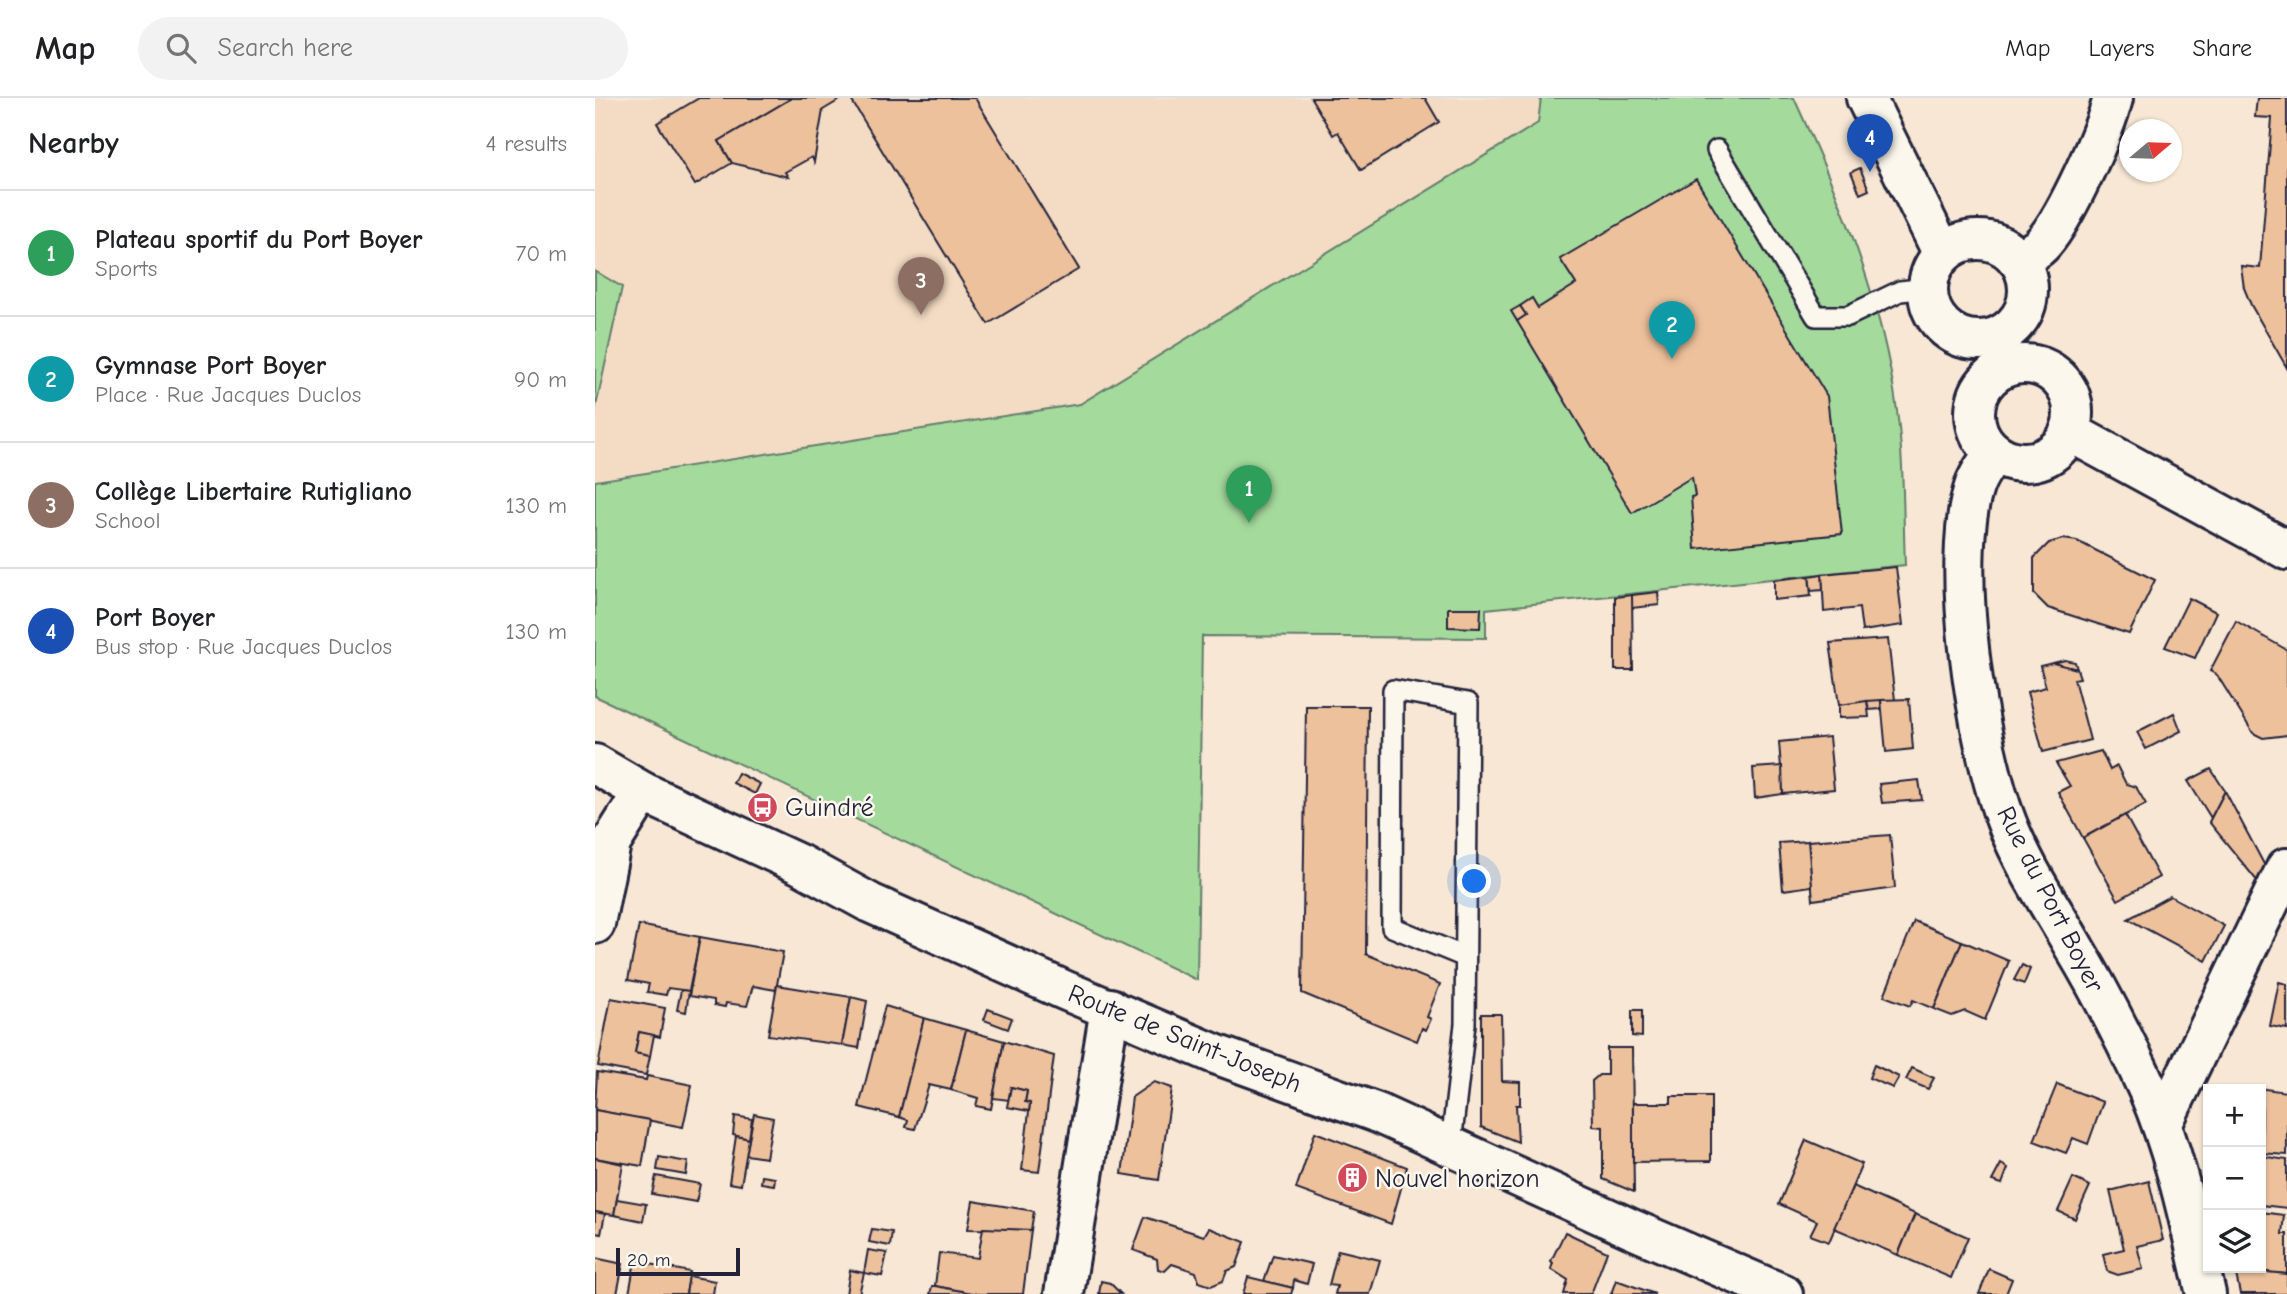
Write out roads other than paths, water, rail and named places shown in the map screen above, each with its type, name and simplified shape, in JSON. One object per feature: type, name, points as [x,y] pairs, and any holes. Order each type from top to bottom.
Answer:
[{"type":"street","points":[[1866,98],[1936,271],[1933,313],[1943,326],[1956,335],[1971,340],[2002,334],[2019,316],[2027,293],[2025,276],[2015,258],[1990,242],[1973,240],[1936,271]]},
{"type":"street","points":[[2015,258],[2032,253],[2044,243],[2107,122],[2113,98]]},
{"type":"street","points":[[2019,316],[2036,365]]},
{"type":"street","points":[[1956,335],[1971,360],[1980,389],[1974,420],[1980,435],[1994,452],[2017,463],[2033,462],[2061,447],[2070,432],[2074,416],[2072,399],[2058,378],[2036,365],[2019,363],[2003,368],[1980,389]]},
{"type":"street","points":[[2070,432],[2287,550]]},
{"type":"street","name":"Rue du Port Boyer","points":[[1994,452],[1975,483],[1967,521],[1965,587],[1972,677],[1989,769],[2007,824],[2116,1026],[2162,1125],[2183,1197],[2206,1294]]},
{"type":"street","name":"Route de Saint-Joseph","points":[[595,764],[643,792],[799,864],[882,908],[1191,1045],[1375,1112],[1451,1144],[1632,1229],[1783,1294]]},
{"type":"street","points":[[595,925],[611,843],[643,792]]},
{"type":"street","points":[[2162,1125],[2286,868]]},
{"type":"street","points":[[1064,1294],[1110,1008]]},
{"type":"lane","points":[[1717,150],[1816,316],[1848,316],[1936,271]]},
{"type":"lane","points":[[1451,1144],[1465,1024],[1468,703],[1393,690],[1392,927],[1465,957]]},
{"type":"place","name":"Port Boyer","points":[[1870,172]]},
{"type":"place","name":"Collège Libertaire Rutigliano","points":[[921,315]]},
{"type":"place","name":"Gymnase Port Boyer","points":[[1672,359]]},
{"type":"place","name":"Plateau sportif du Port Boyer","points":[[1249,523]]},
{"type":"place","name":"Guindré","points":[[762,807]]},
{"type":"place","name":"Nouvel horizon","points":[[1352,1178]]}]
